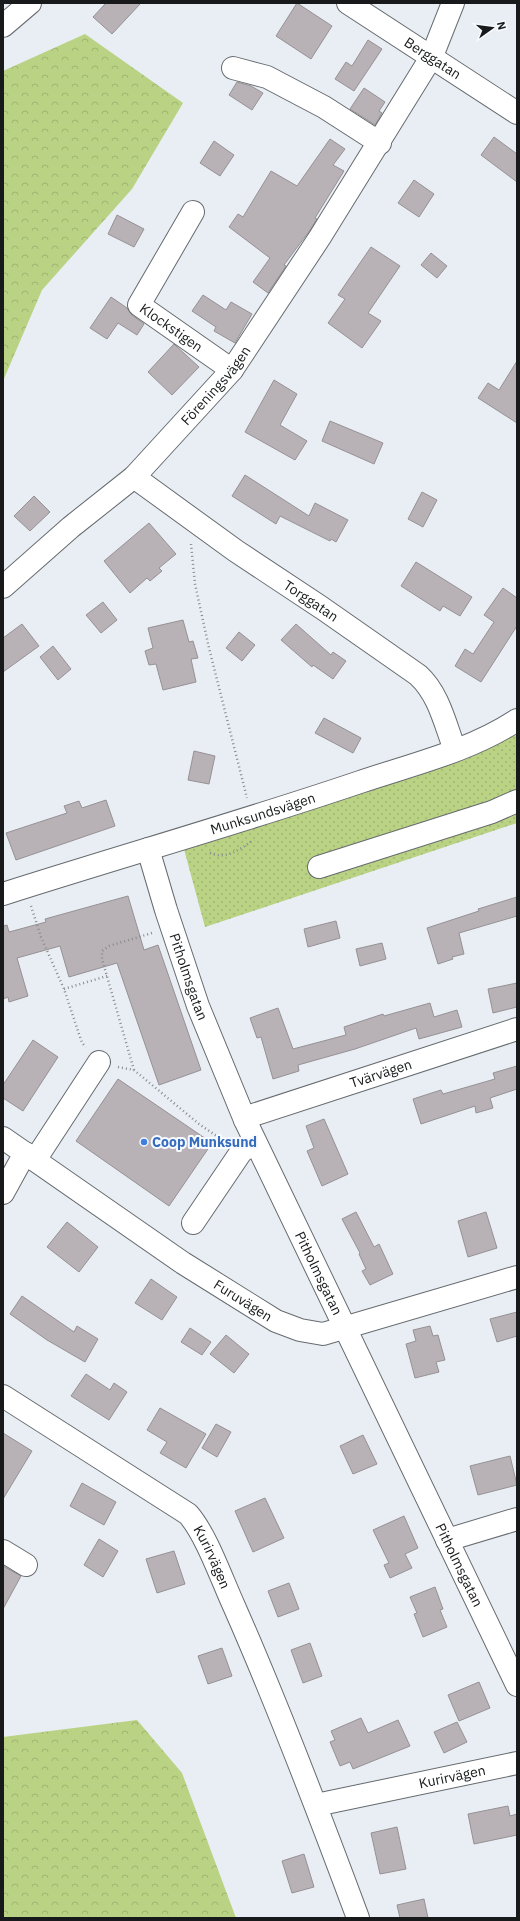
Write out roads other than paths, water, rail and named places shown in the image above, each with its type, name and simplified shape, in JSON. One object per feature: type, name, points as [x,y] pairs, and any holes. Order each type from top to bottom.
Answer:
[{"type":"street","points":[[3,26],[30,3]]},
{"type":"street","name":"Berggatan","points":[[348,3],[432,56],[517,113]]},
{"type":"street","name":"Föreningsvägen","points":[[3,587],[72,527],[134,477],[232,370],[380,143],[432,56],[453,3]]},
{"type":"street","points":[[233,68],[267,77],[324,107],[380,143]]},
{"type":"street","name":"Klockstigen","points":[[193,212],[139,305],[232,370]]},
{"type":"street","name":"Torggatan","points":[[134,477],[236,551],[322,608],[428,683],[434,694],[455,750]]},
{"type":"street","name":"Munksundsvägen","points":[[3,894],[339,789],[455,750],[516,725]]},
{"type":"street","points":[[319,867],[492,812],[517,801]]},
{"type":"street","name":"Pitholmsgatan","points":[[148,849],[172,927],[206,1026],[245,1120],[248,1147],[345,1328],[517,1685]]},
{"type":"street","name":"Tvärvägen","points":[[245,1120],[255,1114],[517,1029]]},
{"type":"street","points":[[3,1193],[99,1062]]},
{"type":"street","name":"Furuvägen","points":[[3,1138],[183,1264],[276,1321],[300,1330],[323,1334],[517,1276]]},
{"type":"street","points":[[193,1223],[248,1147]]},
{"type":"street","name":"Kurirvägen","points":[[3,1396],[188,1514],[193,1519],[202,1535],[242,1624],[316,1805],[358,1918]]},
{"type":"street","points":[[448,1540],[517,1519]]},
{"type":"street","points":[[3,1551],[26,1565]]},
{"type":"street","name":"Kurirvägen","points":[[316,1805],[517,1763]]},
{"type":"place","name":"Coop Munksund","points":[[144,1142]]}]
